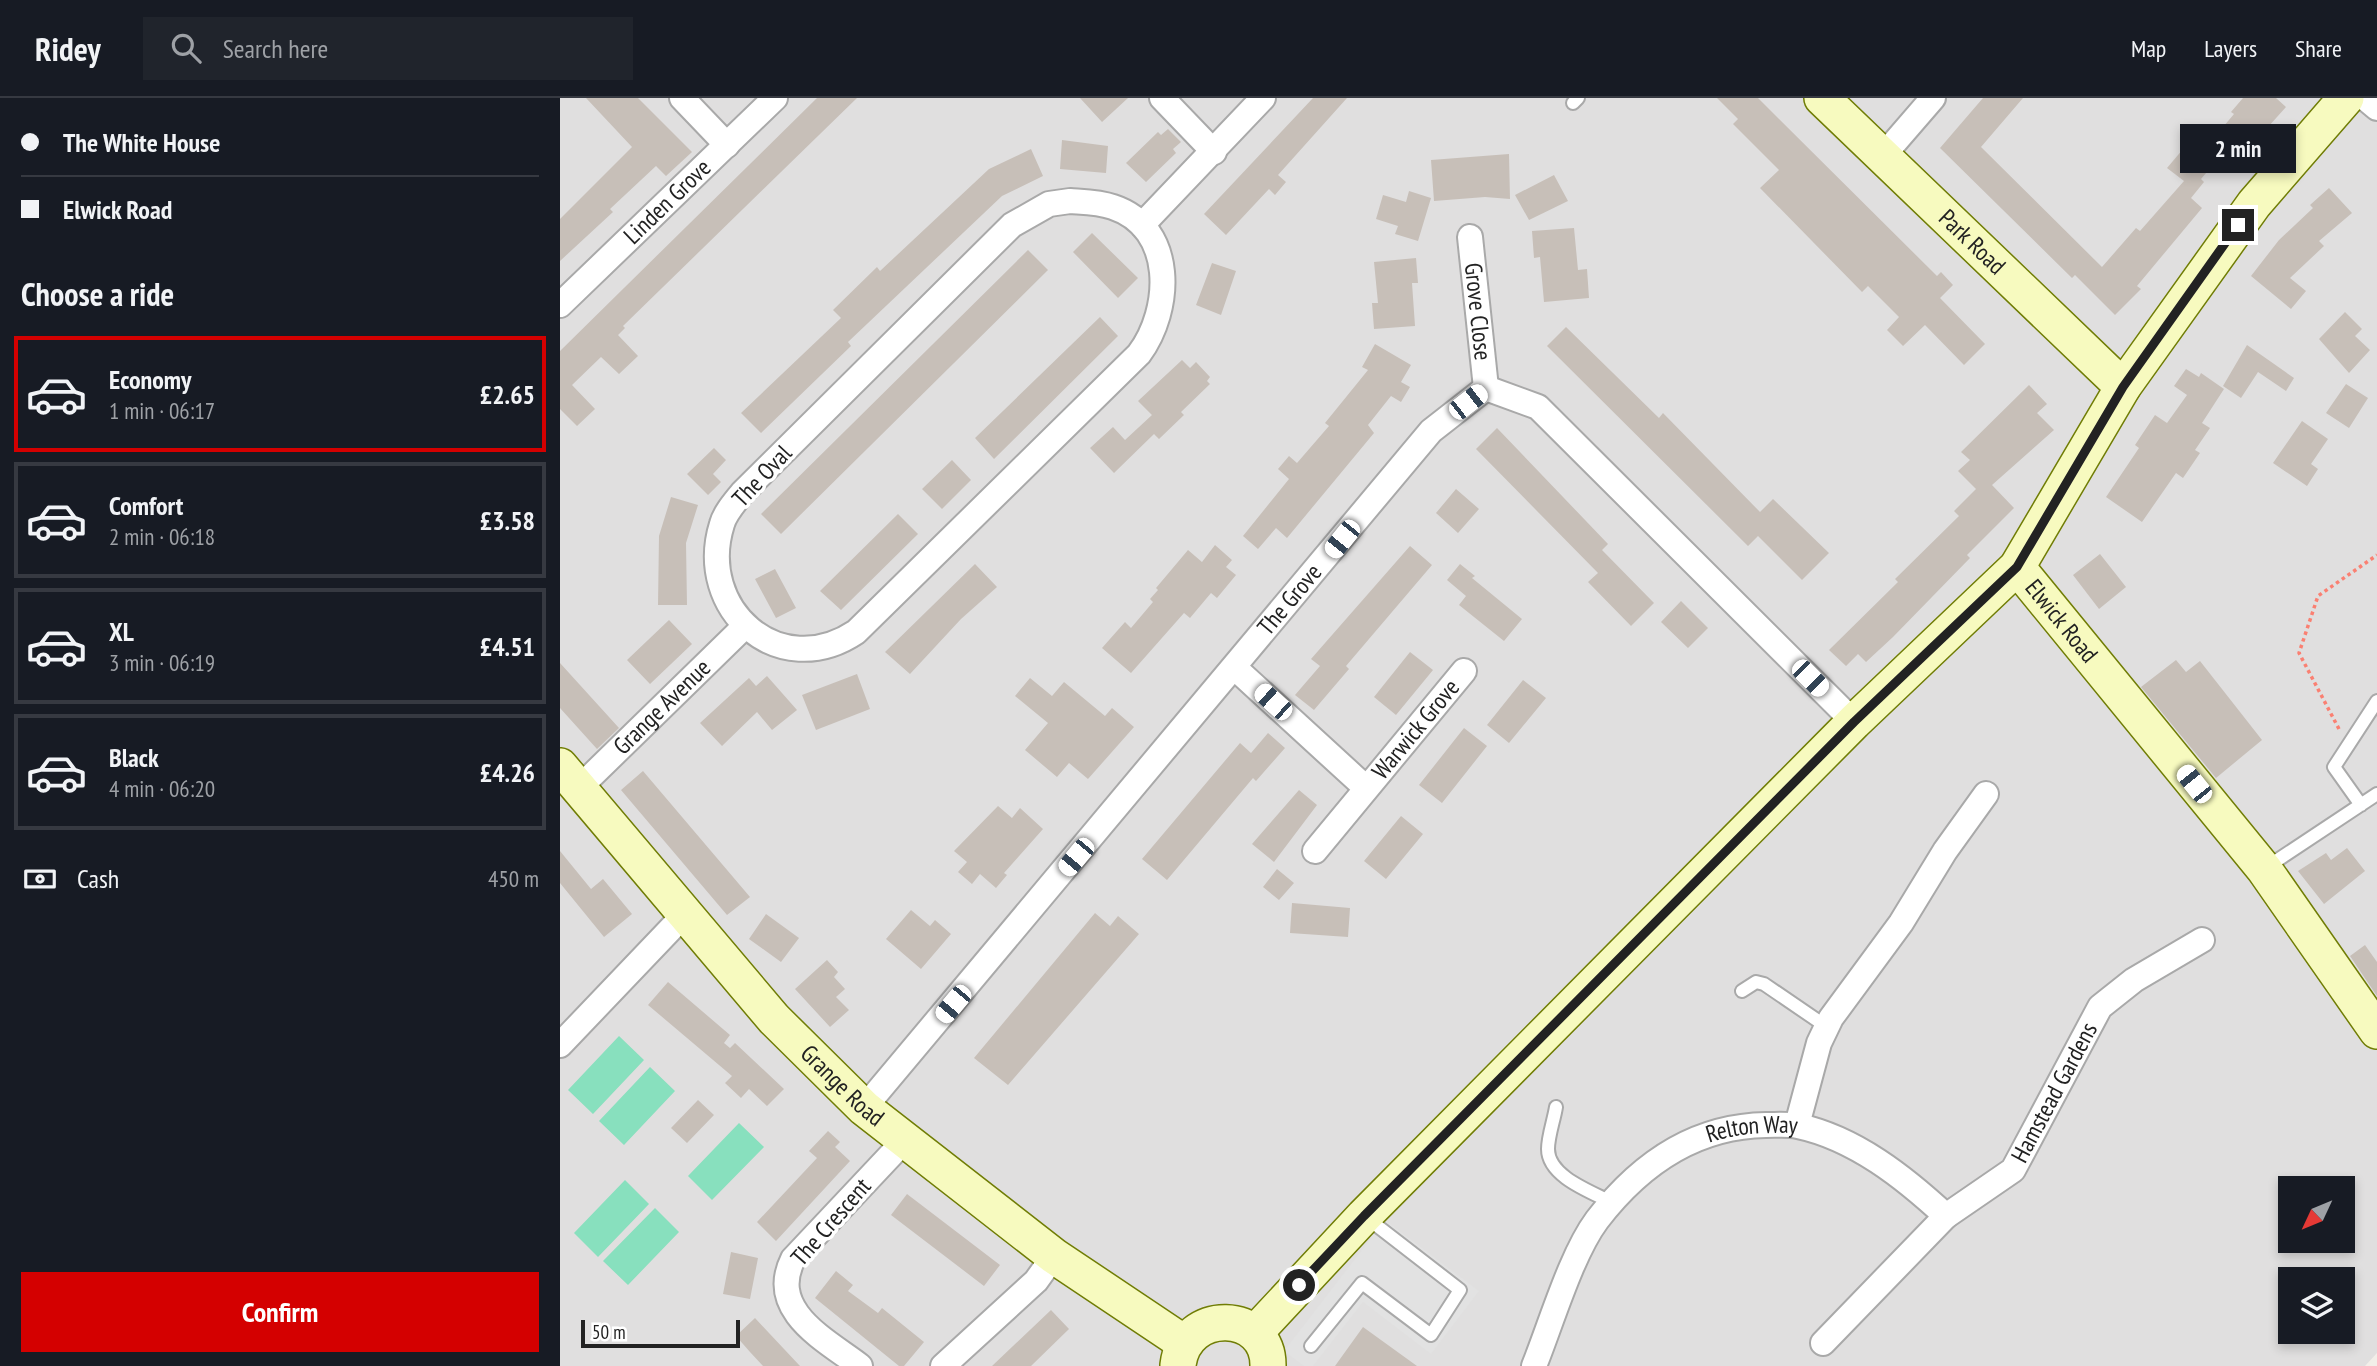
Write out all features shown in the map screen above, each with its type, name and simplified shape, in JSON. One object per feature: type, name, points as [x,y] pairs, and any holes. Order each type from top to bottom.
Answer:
[{"type":"street","points":[[682,98],[727,145]]},
{"type":"street","name":"Linden Grove","points":[[560,305],[775,98]]},
{"type":"street","points":[[1162,98],[1214,152]]},
{"type":"street","points":[[1142,225],[1263,98]]},
{"type":"street","name":"Park Road","points":[[1822,98],[2123,387]]},
{"type":"street","points":[[1882,157],[1933,98]]},
{"type":"street","name":"Elwick Road","points":[[2346,98],[2253,204],[2123,387],[2017,567],[2264,869],[2377,1031]]},
{"type":"street","points":[[2365,98],[2377,108]]},
{"type":"street","name":"The Oval","points":[[1070,201],[1112,206],[1142,225],[1160,260],[1164,286],[1159,317],[1139,354],[856,632],[833,644],[793,648],[767,640],[746,626],[730,609],[719,587],[715,562],[722,522],[742,493],[1012,225],[1049,204],[1070,201]]},
{"type":"street","name":"Grove Close","points":[[1470,237],[1486,388]]},
{"type":"street","points":[[1486,388],[1538,407],[1854,722]]},
{"type":"street","name":"The Grove","points":[[864,1108],[1431,431],[1486,388]]},
{"type":"street","points":[[1255,1333],[1364,1216],[1854,722],[2017,567]]},
{"type":"street","name":"Grange Avenue","points":[[566,775],[746,626]]},
{"type":"street","name":"Warwick Grove","points":[[1235,668],[1366,788]]},
{"type":"street","name":"Warwick Grove","points":[[1315,851],[1464,671]]},
{"type":"street","name":"Grange Road","points":[[566,775],[774,1019],[864,1108],[1181,1355]]},
{"type":"street","name":"Relton Way","points":[[1534,1366],[1577,1254],[1597,1221],[1636,1178],[1673,1149],[1707,1132],[1743,1125],[1797,1125],[1811,1070],[1827,1027],[1854,983],[1901,923],[1945,851],[1986,794]]},
{"type":"street","points":[[560,1045],[684,914]]},
{"type":"street","name":"Hamstead Gardens","points":[[1947,1216],[2013,1170],[2100,1007],[2134,980],[2202,940]]},
{"type":"street","points":[[1797,1125],[1838,1140],[1875,1160],[1912,1185],[1947,1216],[1823,1343]]},
{"type":"street","name":"The Crescent","points":[[860,1366],[800,1320],[790,1307],[785,1292],[786,1277],[793,1259],[905,1140]]},
{"type":"street","points":[[943,1366],[1036,1281],[1054,1256]]},
{"type":"street","points":[[1181,1355],[1199,1328],[1220,1321],[1236,1323],[1255,1333],[1264,1347],[1268,1366]]},
{"type":"lane","points":[[2361,804],[2334,767],[2377,701]]},
{"type":"lane","points":[[2264,869],[2377,794]]},
{"type":"lane","points":[[1742,991],[1756,982],[1764,984],[1827,1027]]},
{"type":"lane","points":[[1556,1107],[1548,1148],[1553,1165],[1567,1178],[1613,1203]]},
{"type":"lane","points":[[1311,1346],[1362,1283],[1431,1335],[1460,1290],[1364,1216]]},
{"type":"path","points":[[2348,745],[2299,653],[2318,596],[2377,555]]},
{"type":"shaded area","points":[[560,98],[2377,98],[2377,1353],[2365,1366],[560,1366]]},
{"type":"shaded area","points":[[1385,1220],[1479,1291],[1431,1354],[1363,1302],[1313,1366],[1304,1366],[1284,1351]]},
{"type":"green space","points":[[619,1036],[644,1060],[593,1114],[568,1090]]},
{"type":"green space","points":[[650,1067],[675,1091],[624,1145],[599,1121]]},
{"type":"green space","points":[[739,1123],[764,1147],[712,1200],[688,1176]]},
{"type":"green space","points":[[625,1180],[649,1204],[598,1257],[574,1233]]},
{"type":"green space","points":[[655,1208],[679,1232],[628,1285],[603,1261]]},
{"type":"building","points":[[586,98],[638,98],[692,152],[666,176],[656,166],[610,209],[613,212],[560,261],[560,219],[632,147]]},
{"type":"building","points":[[817,98],[857,98],[623,326],[625,328],[618,335],[638,356],[619,374],[601,357],[572,385],[595,409],[577,426],[560,409],[560,351]]},
{"type":"building","points":[[1080,98],[1128,98],[1102,122]]},
{"type":"building","points":[[1313,98],[1347,98],[1278,175],[1286,182],[1275,195],[1269,189],[1226,235],[1204,214]]},
{"type":"building","points":[[1717,98],[1758,98],[1937,276],[1941,272],[1953,285],[1940,298],[1985,344],[1964,365],[1925,325],[1903,346],[1887,330],[1899,317],[1868,286],[1862,292],[1760,188],[1779,170],[1733,124],[1738,119]]},
{"type":"building","points":[[1983,98],[2023,98],[1981,147],[2102,267],[2136,228],[2140,231],[2184,181],[2167,168],[2189,142],[2202,152],[2234,114],[2231,112],[2243,98],[2276,98],[2286,107],[2259,137],[2253,131],[2235,153],[2228,147],[2201,179],[2204,182],[2191,198],[2202,208],[2137,286],[2141,289],[2115,315],[2075,275],[2072,278],[1940,148]]},
{"type":"building","points":[[1168,129],[1181,142],[1173,149],[1176,153],[1146,182],[1126,163],[1158,132],[1161,135]]},
{"type":"building","points":[[1062,140],[1108,146],[1106,173],[1060,169]]},
{"type":"building","points":[[1031,149],[1043,176],[1002,196],[848,342],[851,346],[761,433],[741,413],[841,318],[833,310],[877,267],[880,271],[989,169]]},
{"type":"building","points":[[1509,154],[1510,199],[1485,197],[1434,201],[1431,160]]},
{"type":"building","points":[[1554,175],[1568,201],[1529,220],[1515,195]]},
{"type":"building","points":[[2329,188],[2352,213],[2319,241],[2324,246],[2290,278],[2306,291],[2291,309],[2251,276],[2279,240],[2313,208],[2310,205]]},
{"type":"building","points":[[1409,191],[1431,198],[1418,241],[1395,234],[1398,226],[1376,219],[1383,195],[1406,202]]},
{"type":"building","points":[[1574,228],[1578,270],[1587,269],[1589,298],[1544,302],[1540,257],[1534,258],[1532,231]]},
{"type":"building","points":[[1092,233],[1138,278],[1118,298],[1073,252]]},
{"type":"building","points":[[1028,250],[1048,270],[781,534],[761,514]]},
{"type":"building","points":[[1416,258],[1418,283],[1412,283],[1415,326],[1374,329],[1372,303],[1378,303],[1374,262]]},
{"type":"building","points":[[1212,263],[1236,271],[1221,315],[1196,305]]},
{"type":"building","points":[[2345,312],[2362,329],[2355,336],[2370,350],[2349,373],[2319,339]]},
{"type":"building","points":[[1100,317],[1118,336],[994,459],[975,438]]},
{"type":"building","points":[[1566,327],[1659,418],[1663,413],[1760,512],[1773,499],[1829,553],[1802,580],[1758,536],[1748,546],[1547,346]]},
{"type":"building","points":[[1375,344],[1411,365],[1401,382],[1410,387],[1401,402],[1391,396],[1368,425],[1374,433],[1287,538],[1276,528],[1258,549],[1243,536],[1289,479],[1278,469],[1289,456],[1297,463],[1329,426],[1325,423],[1368,370],[1362,367]]},
{"type":"building","points":[[2247,345],[2294,378],[2286,391],[2258,372],[2241,398],[2223,386]]},
{"type":"building","points":[[1182,360],[1190,368],[1196,362],[1210,377],[1207,381],[1210,384],[1181,412],[1184,415],[1159,439],[1154,434],[1114,473],[1090,448],[1113,427],[1125,440],[1152,415],[1138,401]]},
{"type":"building","points":[[2186,369],[2199,377],[2201,373],[2224,389],[2202,423],[2210,428],[2195,450],[2200,453],[2183,478],[2176,473],[2142,522],[2106,497],[2139,448],[2135,445],[2155,415],[2167,423],[2187,395],[2174,386]]},
{"type":"building","points":[[2346,384],[2368,398],[2349,428],[2326,413]]},
{"type":"building","points":[[2029,385],[2047,404],[2037,413],[2054,430],[1992,485],[2014,508],[1967,555],[1970,558],[1893,637],[1866,662],[1858,654],[1846,666],[1829,650],[1898,582],[1895,579],[1959,516],[1954,511],[1976,489],[1958,471],[1970,460],[1961,452]]},
{"type":"building","points":[[2302,421],[2328,439],[2311,464],[2318,469],[2307,486],[2273,463]]},
{"type":"building","points":[[1497,428],[1608,544],[1602,550],[1654,603],[1631,626],[1588,582],[1598,573],[1476,449]]},
{"type":"building","points":[[714,448],[726,460],[713,474],[721,482],[708,495],[687,474]]},
{"type":"building","points":[[952,460],[971,480],[942,509],[922,489]]},
{"type":"building","points":[[1456,489],[1479,509],[1458,533],[1436,513]]},
{"type":"building","points":[[671,497],[698,505],[686,543],[687,605],[658,605],[659,536]]},
{"type":"building","points":[[898,514],[918,534],[841,610],[820,591]]},
{"type":"building","points":[[1215,545],[1232,560],[1226,567],[1236,575],[1217,598],[1211,593],[1190,618],[1184,613],[1131,673],[1102,648],[1125,622],[1131,628],[1153,602],[1150,599],[1158,590],[1156,588],[1188,550],[1202,562]]},
{"type":"building","points":[[1410,546],[1432,565],[1346,666],[1349,669],[1314,710],[1295,695],[1320,666],[1311,659]]},
{"type":"building","points":[[2100,554],[2126,587],[2099,609],[2073,575]]},
{"type":"building","points":[[975,564],[997,587],[961,619],[910,674],[885,652]]},
{"type":"building","points":[[1460,564],[1475,576],[1472,578],[1522,619],[1504,641],[1459,605],[1466,596],[1447,580]]},
{"type":"building","points":[[775,569],[796,608],[776,618],[755,579]]},
{"type":"building","points":[[1681,601],[1708,628],[1688,648],[1661,622]]},
{"type":"building","points":[[669,620],[692,644],[650,684],[627,660]]},
{"type":"building","points":[[1410,652],[1433,670],[1396,715],[1374,697]]},
{"type":"building","points":[[2176,660],[2186,672],[2200,661],[2262,740],[2216,778],[2141,687]]},
{"type":"building","points":[[560,663],[619,728],[597,749],[560,708]]},
{"type":"building","points":[[857,674],[870,709],[816,730],[802,695]]},
{"type":"building","points":[[767,676],[797,710],[772,730],[757,712],[722,746],[700,723],[749,678],[756,686]]},
{"type":"building","points":[[1030,678],[1052,696],[1064,682],[1105,716],[1112,708],[1134,727],[1088,779],[1069,763],[1057,777],[1025,750],[1048,723],[1015,696]]},
{"type":"building","points":[[1523,680],[1546,698],[1509,743],[1487,725]]},
{"type":"building","points":[[1464,728],[1487,746],[1442,803],[1419,785]]},
{"type":"building","points":[[1268,733],[1285,748],[1256,781],[1253,778],[1167,880],[1142,859],[1240,743],[1251,753]]},
{"type":"building","points":[[643,771],[750,897],[727,915],[621,790]]},
{"type":"building","points":[[1299,790],[1317,805],[1274,862],[1252,844]]},
{"type":"building","points":[[998,806],[1012,818],[1020,808],[1043,829],[1004,873],[1007,875],[996,888],[980,874],[972,884],[958,872],[967,862],[954,851]]},
{"type":"building","points":[[1401,816],[1423,834],[1386,879],[1364,861]]},
{"type":"building","points":[[2347,848],[2365,871],[2324,904],[2298,871],[2326,853],[2331,860]]},
{"type":"building","points":[[560,851],[591,889],[603,879],[632,914],[604,937],[560,883]]},
{"type":"building","points":[[1277,869],[1294,883],[1279,900],[1263,887]]},
{"type":"building","points":[[1292,903],[1350,908],[1348,937],[1290,933]]},
{"type":"building","points":[[911,910],[930,926],[935,920],[951,934],[921,969],[886,939]]},
{"type":"building","points":[[1095,913],[1110,926],[1118,916],[1139,934],[1008,1085],[974,1058]]},
{"type":"building","points":[[766,914],[799,938],[781,962],[749,939]]},
{"type":"building","points":[[2365,945],[2377,962],[2377,996],[2350,956]]},
{"type":"building","points":[[827,960],[838,972],[834,977],[845,989],[836,997],[849,1010],[830,1027],[795,989]]},
{"type":"building","points":[[668,982],[730,1035],[724,1043],[730,1048],[735,1043],[784,1089],[767,1106],[749,1089],[741,1098],[725,1083],[732,1076],[648,1005]]},
{"type":"building","points":[[698,1100],[714,1115],[687,1143],[671,1128]]},
{"type":"building","points":[[828,1131],[840,1142],[835,1147],[850,1161],[776,1241],[757,1222],[817,1158],[809,1151]]},
{"type":"building","points":[[907,1194],[1000,1265],[984,1286],[891,1215]]},
{"type":"building","points":[[731,1252],[758,1258],[750,1299],[723,1294]]},
{"type":"building","points":[[836,1271],[853,1285],[848,1291],[878,1313],[882,1308],[924,1342],[904,1366],[899,1366],[815,1298]]},
{"type":"building","points":[[1051,1310],[1069,1329],[1031,1366],[992,1366]]},
{"type":"building","points":[[755,1318],[800,1366],[763,1366],[736,1336]]},
{"type":"building","points":[[1363,1327],[1417,1366],[1335,1366]]},
{"type":"route","points":[[1299,1285],[1364,1216],[1835,741],[2017,567],[2123,387],[2238,225]]}]
